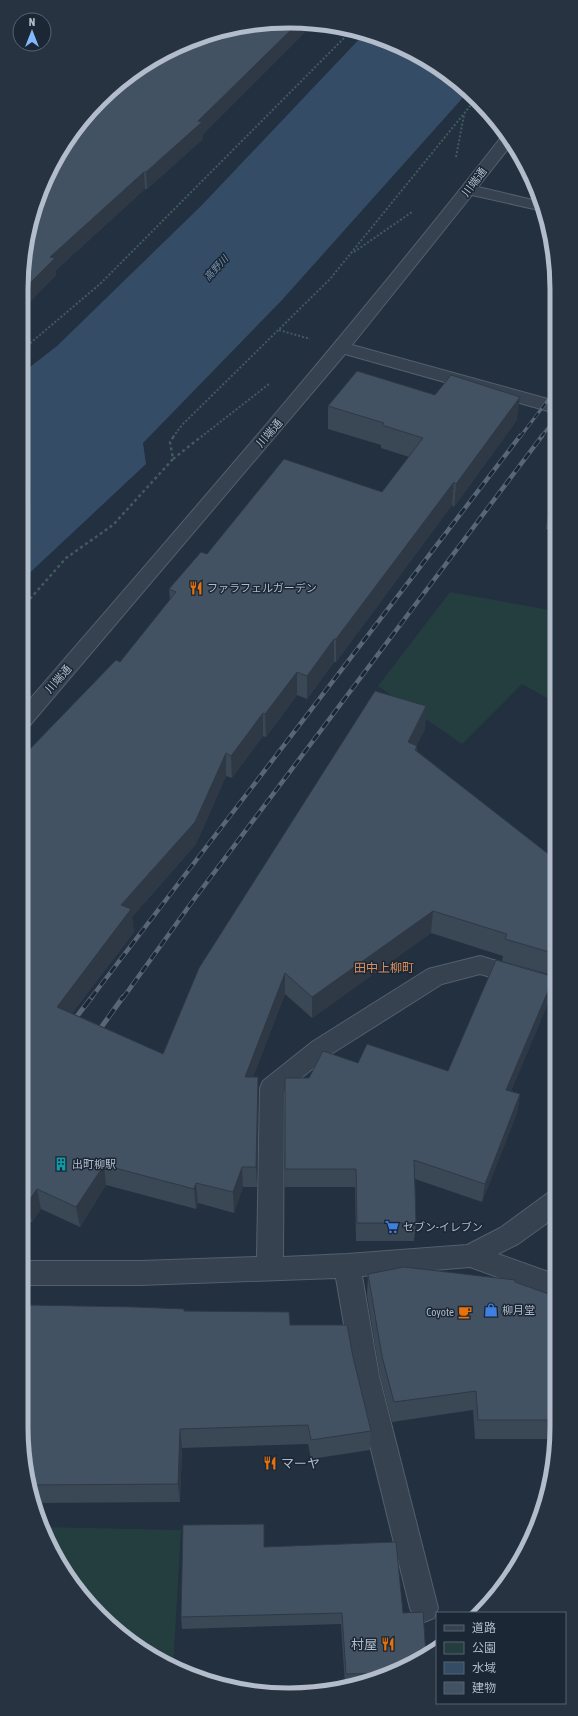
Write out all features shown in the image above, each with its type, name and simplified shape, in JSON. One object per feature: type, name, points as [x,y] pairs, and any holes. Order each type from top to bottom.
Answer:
[{"type":"street","name":"川端通","points":[[28,714],[342,348],[444,222],[505,142]]},
{"type":"street","points":[[468,189],[536,206]]},
{"type":"street","points":[[342,348],[550,406]]},
{"type":"street","points":[[270,1268],[272,1088],[320,1049],[436,976],[480,965],[550,985]]},
{"type":"street","points":[[28,1273],[140,1273],[347,1266],[470,1256],[509,1236],[550,1206]]},
{"type":"street","points":[[470,1256],[550,1285]]},
{"type":"street","points":[[347,1266],[366,1376],[424,1608]]},
{"type":"path","points":[[28,345],[100,284],[347,35]]},
{"type":"path","points":[[173,459],[170,442],[182,425],[330,279],[473,103]]},
{"type":"path","points":[[455,164],[464,114]]},
{"type":"path","points":[[350,254],[413,211]]},
{"type":"path","points":[[28,601],[66,558],[113,525],[173,459],[270,384]]},
{"type":"green space","points":[[450,592],[550,610],[550,700],[522,684],[462,744],[378,686]]},
{"type":"green space","points":[[48,1527],[181,1530],[173,1661],[144,1644],[104,1612],[72,1572],[63,1558]]},
{"type":"water","name":"高野川","points":[[360,38],[389,48],[420,63],[448,82],[464,96],[282,300],[143,443],[146,464],[28,574],[28,369],[57,346],[202,205]]},
{"type":"building","points":[[293,28],[198,121],[202,122],[50,257],[55,258],[28,285],[30,255],[33,238],[48,189],[63,158],[72,144],[104,104],[144,72],[189,48],[238,33],[255,30]]},
{"type":"building","points":[[357,371],[435,395],[451,375],[520,397],[456,484],[454,482],[307,676],[297,672],[265,714],[263,713],[231,756],[226,753],[195,822],[121,905],[131,909],[57,1007],[163,1054],[199,968],[375,691],[426,706],[408,742],[417,746],[415,750],[550,855],[550,952],[505,939],[507,934],[433,911],[312,997],[285,973],[245,1077],[258,1077],[256,1167],[242,1167],[233,1192],[196,1183],[194,1189],[104,1165],[76,1207],[37,1189],[28,1202],[28,751],[116,660],[120,662],[176,592],[169,589],[201,552],[207,554],[284,459],[382,492],[423,438],[382,425],[384,423],[328,406]]},
{"type":"building","points":[[496,960],[550,976],[550,986],[506,1090],[520,1094],[485,1184],[414,1160],[416,1223],[357,1223],[356,1169],[285,1169],[285,1078],[309,1078],[323,1051],[358,1063],[367,1044],[448,1071]]},
{"type":"building","points":[[404,1267],[515,1280],[515,1282],[550,1294],[550,1420],[478,1420],[476,1391],[394,1402],[382,1356],[368,1274]]},
{"type":"building","points":[[28,1305],[135,1307],[184,1309],[184,1311],[289,1312],[290,1325],[347,1325],[353,1357],[371,1431],[311,1440],[308,1425],[180,1429],[178,1484],[35,1485],[30,1461],[28,1427]]},
{"type":"building","points":[[264,1524],[264,1547],[396,1542],[403,1613],[423,1612],[426,1649],[404,1661],[400,1661],[400,1663],[375,1673],[346,1674],[342,1613],[181,1617],[183,1525]]},
{"type":"railway","points":[[520,437],[550,398]]},
{"type":"railway","points":[[541,437],[550,425]]},
{"type":"railway","points":[[91,998],[520,436]]},
{"type":"railway","points":[[123,998],[192,902],[542,436]]},
{"type":"railway","points":[[70,1025],[92,997]]},
{"type":"railway","points":[[95,1036],[123,997]]},
{"type":"place","name":"ファラフェルガーデン","points":[[196,588]]},
{"type":"place","name":"出町柳駅","points":[[61,1164]]},
{"type":"place","name":"セブン-イレブン","points":[[392,1227]]},
{"type":"place","name":"柳月堂","points":[[491,1310]]},
{"type":"place","name":"Coyote","points":[[465,1312]]},
{"type":"place","name":"マーヤ","points":[[270,1463]]},
{"type":"place","name":"村屋","points":[[388,1644]]},
{"type":"district","name":"田中上柳町","points":[[384,968]]}]
